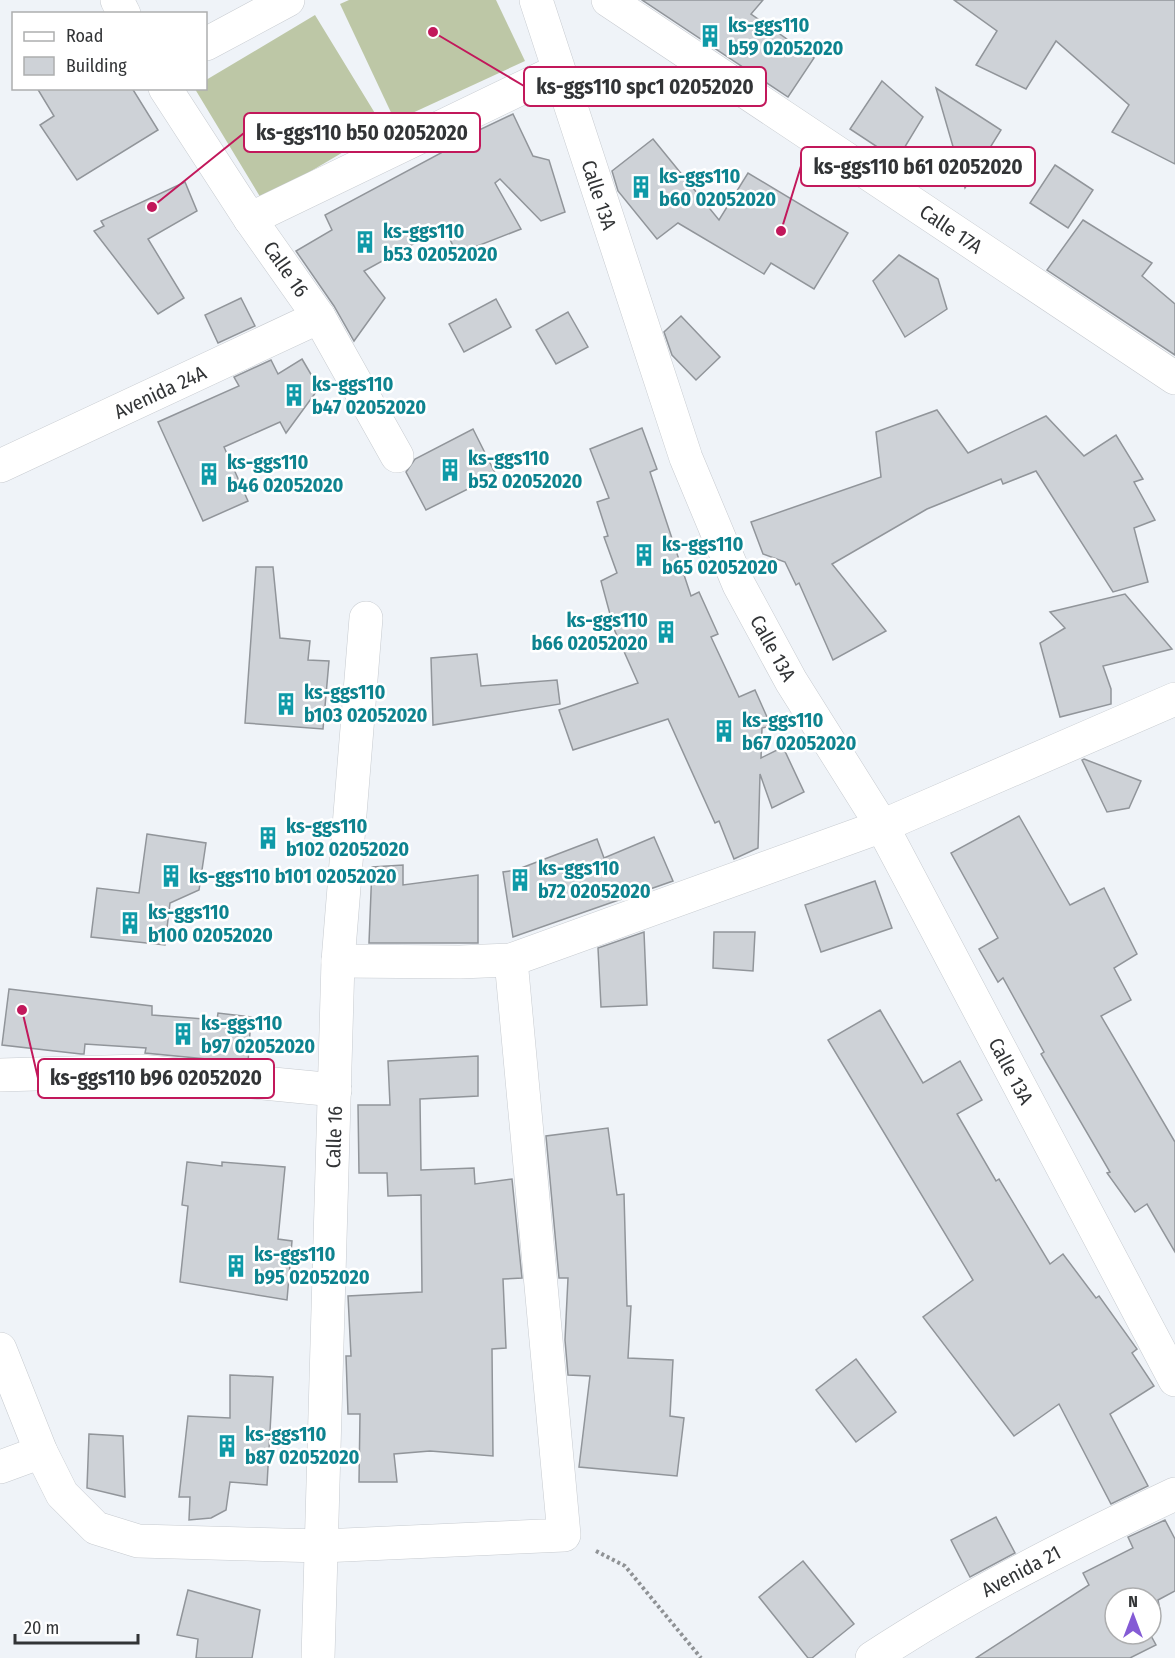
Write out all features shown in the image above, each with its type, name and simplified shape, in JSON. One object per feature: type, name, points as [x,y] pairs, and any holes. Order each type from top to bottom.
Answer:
[{"type":"street","points":[[207,43],[288,0]]},
{"type":"street","name":"Calle 13A","points":[[536,0],[557,70],[686,458],[738,585],[791,681],[882,826],[1175,1380]]},
{"type":"street","name":"Calle 17A","points":[[608,0],[1175,378]]},
{"type":"street","points":[[250,219],[557,70]]},
{"type":"street","name":"Calle 16","points":[[166,90],[250,219],[319,317],[397,456]]},
{"type":"street","name":"Avenida 24A","points":[[0,466],[319,317]]},
{"type":"street","name":"Calle 16","points":[[318,1658],[338,961],[366,618]]},
{"type":"street","points":[[338,961],[460,963],[511,960],[882,826],[1175,699]]},
{"type":"street","points":[[0,1349],[41,1452],[62,1494],[96,1528],[138,1541],[322,1546],[564,1535],[511,960]]},
{"type":"street","points":[[0,1075],[140,1071],[335,1090]]},
{"type":"street","points":[[0,1467],[41,1452]]},
{"type":"street","name":"Avenida 21","points":[[872,1658],[933,1618],[1099,1530],[1175,1494]]},
{"type":"path","points":[[564,1535],[625,1566],[701,1658]]},
{"type":"green space","points":[[349,0],[496,0],[525,61],[395,121],[340,4]]},
{"type":"green space","points":[[315,15],[384,128],[262,200],[196,90],[207,90],[207,79]]},
{"type":"building","points":[[642,0],[763,0],[751,14],[814,58],[788,97]]},
{"type":"building","points":[[954,0],[1175,0],[1175,164],[1112,132],[1129,105],[1056,41],[1026,89],[976,65],[997,31]]},
{"type":"building","points":[[882,81],[923,117],[897,160],[850,129]]},
{"type":"building","points":[[936,88],[1001,130],[965,188]]},
{"type":"building","points":[[38,90],[133,90],[158,130],[77,180],[40,125],[54,116]]},
{"type":"building","points":[[513,114],[533,156],[549,160],[565,212],[541,221],[500,179],[495,183],[521,229],[457,254],[444,227],[364,271],[385,298],[354,341],[334,306],[296,251],[332,230],[325,215],[441,153],[439,149]]},
{"type":"building","points":[[653,139],[719,220],[748,173],[848,233],[814,289],[771,263],[764,274],[678,223],[657,239],[618,191],[612,171]]},
{"type":"building","points":[[1055,165],[1093,190],[1068,228],[1030,203]]},
{"type":"building","points":[[185,182],[197,211],[148,239],[184,298],[158,314],[94,231],[104,226],[101,221]]},
{"type":"building","points":[[1083,220],[1152,263],[1142,276],[1175,304],[1175,355],[1047,270]]},
{"type":"building","points":[[899,255],[938,279],[947,309],[905,337],[873,281]]},
{"type":"building","points":[[241,298],[255,326],[218,343],[205,315]]},
{"type":"building","points":[[496,299],[511,327],[464,352],[449,324]]},
{"type":"building","points":[[568,312],[588,347],[556,364],[536,330]]},
{"type":"building","points":[[681,316],[720,357],[696,380],[672,355],[664,332]]},
{"type":"building","name":"ks-ggs110 b46 02052020","points":[[302,359],[319,388],[286,433],[280,422],[224,447],[248,501],[203,521],[158,422],[239,386],[234,377],[271,360],[278,374]]},
{"type":"building","points":[[937,410],[968,453],[1046,416],[1084,456],[1116,435],[1143,479],[1134,482],[1155,520],[1134,528],[1148,582],[1113,592],[1036,471],[1003,484],[1001,479],[927,509],[832,564],[886,631],[833,660],[799,583],[796,585],[785,562],[763,554],[751,522],[881,477],[876,432]]},
{"type":"building","points":[[642,428],[657,469],[650,472],[691,596],[699,592],[718,634],[711,637],[739,697],[755,690],[771,726],[762,728],[761,758],[783,747],[804,792],[772,808],[760,774],[758,848],[734,859],[719,821],[715,823],[668,719],[573,750],[559,710],[638,683],[614,629],[601,581],[617,573],[604,537],[608,536],[597,502],[609,498],[590,449]]},
{"type":"building","name":"ks-ggs110 b52 02052020","points":[[473,429],[496,475],[426,510],[406,472],[415,459]]},
{"type":"building","name":"ks-ggs110 b103 02052020","points":[[256,567],[273,567],[280,638],[310,641],[308,660],[329,661],[323,729],[245,723]]},
{"type":"building","points":[[1125,594],[1172,649],[1103,666],[1111,689],[1111,704],[1060,717],[1040,643],[1065,628],[1050,612]]},
{"type":"building","points":[[477,654],[481,686],[557,680],[560,704],[433,725],[431,658]]},
{"type":"building","points":[[1082,760],[1141,781],[1129,808],[1107,812]]},
{"type":"building","points":[[1019,816],[1070,905],[1104,888],[1137,954],[1114,968],[1131,1000],[1101,1016],[1175,1142],[1175,1252],[1147,1204],[1135,1212],[1107,1173],[1110,1172],[1041,1054],[1044,1052],[1003,978],[998,982],[979,949],[998,938],[951,853]]},
{"type":"building","points":[[147,834],[206,843],[199,890],[170,903],[165,945],[91,937],[97,888],[139,893]]},
{"type":"building","points":[[654,837],[673,881],[513,937],[503,872],[516,870],[597,839],[604,858]]},
{"type":"building","points":[[403,865],[403,885],[478,875],[478,943],[369,943],[372,867]]},
{"type":"building","points":[[875,881],[892,928],[821,952],[805,905]]},
{"type":"building","points":[[644,932],[647,1005],[601,1007],[598,948]]},
{"type":"building","points":[[714,932],[755,932],[753,971],[713,968]]},
{"type":"building","points":[[9,989],[152,1006],[152,1015],[217,1020],[218,1013],[251,1017],[248,1063],[145,1053],[146,1048],[85,1044],[84,1054],[81,1054],[2,1045]]},
{"type":"building","points":[[880,1010],[923,1083],[960,1061],[982,1100],[957,1114],[996,1181],[999,1179],[1050,1264],[1063,1254],[1096,1298],[1099,1296],[1137,1349],[1132,1353],[1154,1386],[1110,1414],[1148,1486],[1111,1504],[1059,1404],[1014,1436],[923,1317],[973,1280],[828,1040]]},
{"type":"building","points":[[478,1056],[478,1096],[420,1099],[421,1170],[474,1168],[475,1184],[512,1179],[522,1278],[503,1279],[506,1348],[492,1349],[493,1456],[430,1451],[394,1454],[397,1482],[359,1482],[360,1414],[348,1414],[346,1356],[351,1356],[348,1296],[422,1292],[421,1195],[388,1196],[387,1173],[359,1173],[358,1105],[390,1105],[388,1061]]},
{"type":"building","points":[[608,1128],[617,1195],[624,1194],[627,1306],[631,1306],[628,1358],[673,1360],[670,1416],[684,1418],[677,1476],[579,1467],[590,1376],[568,1375],[565,1340],[568,1278],[559,1278],[546,1136]]},
{"type":"building","points":[[187,1162],[222,1166],[222,1162],[285,1167],[278,1239],[292,1241],[287,1300],[180,1282],[188,1206],[182,1205]]},
{"type":"building","points":[[856,1359],[896,1412],[856,1442],[816,1390]]},
{"type":"building","name":"ks-ggs110 b87 02052020","points":[[230,1375],[273,1377],[267,1485],[230,1482],[226,1510],[211,1518],[189,1520],[190,1497],[179,1497],[188,1416],[230,1418]]},
{"type":"building","points":[[89,1434],[123,1436],[125,1497],[87,1488]]},
{"type":"building","points":[[996,1517],[1015,1553],[970,1577],[951,1540]]},
{"type":"building","points":[[1165,1520],[1175,1539],[1175,1591],[1163,1597],[1163,1586],[1103,1586],[1103,1646],[1154,1646],[1130,1658],[976,1658],[1089,1585],[1083,1573],[1133,1548],[1128,1537]]},
{"type":"building","points":[[803,1561],[854,1624],[812,1658],[808,1658],[759,1597]]},
{"type":"building","points":[[188,1590],[260,1610],[252,1658],[196,1658],[198,1639],[177,1635]]},
{"type":"place","name":"ks-ggs110 spc1 02052020","points":[[433,32]]},
{"type":"place","name":"ks-ggs110 b59 02052020","points":[[710,36]]},
{"type":"place","name":"ks-ggs110 b60 02052020","points":[[641,187]]},
{"type":"place","name":"ks-ggs110 b50 02052020","points":[[152,207]]},
{"type":"place","name":"ks-ggs110 b61 02052020","points":[[781,231]]},
{"type":"place","name":"ks-ggs110 b53 02052020","points":[[365,242]]},
{"type":"place","name":"ks-ggs110 b47 02052020","points":[[294,395]]},
{"type":"place","name":"ks-ggs110 b52 02052020","points":[[450,470]]},
{"type":"place","name":"ks-ggs110 b46 02052020","points":[[209,474]]},
{"type":"place","name":"ks-ggs110 b65 02052020","points":[[644,555]]},
{"type":"place","name":"ks-ggs110 b66 02052020","points":[[666,632]]},
{"type":"place","name":"ks-ggs110 b103 02052020","points":[[286,704]]},
{"type":"place","name":"ks-ggs110 b67 02052020","points":[[724,731]]},
{"type":"place","name":"ks-ggs110 b102 02052020","points":[[268,838]]},
{"type":"place","name":"ks-ggs110 b101 02052020","points":[[171,876]]},
{"type":"place","name":"ks-ggs110 b72 02052020","points":[[520,880]]},
{"type":"place","name":"ks-ggs110 b100 02052020","points":[[130,923]]},
{"type":"place","name":"ks-ggs110 b96 02052020","points":[[22,1010]]},
{"type":"place","name":"ks-ggs110 b97 02052020","points":[[183,1034]]},
{"type":"place","name":"ks-ggs110 b95 02052020","points":[[236,1266]]},
{"type":"place","name":"ks-ggs110 b87 02052020","points":[[227,1446]]}]
